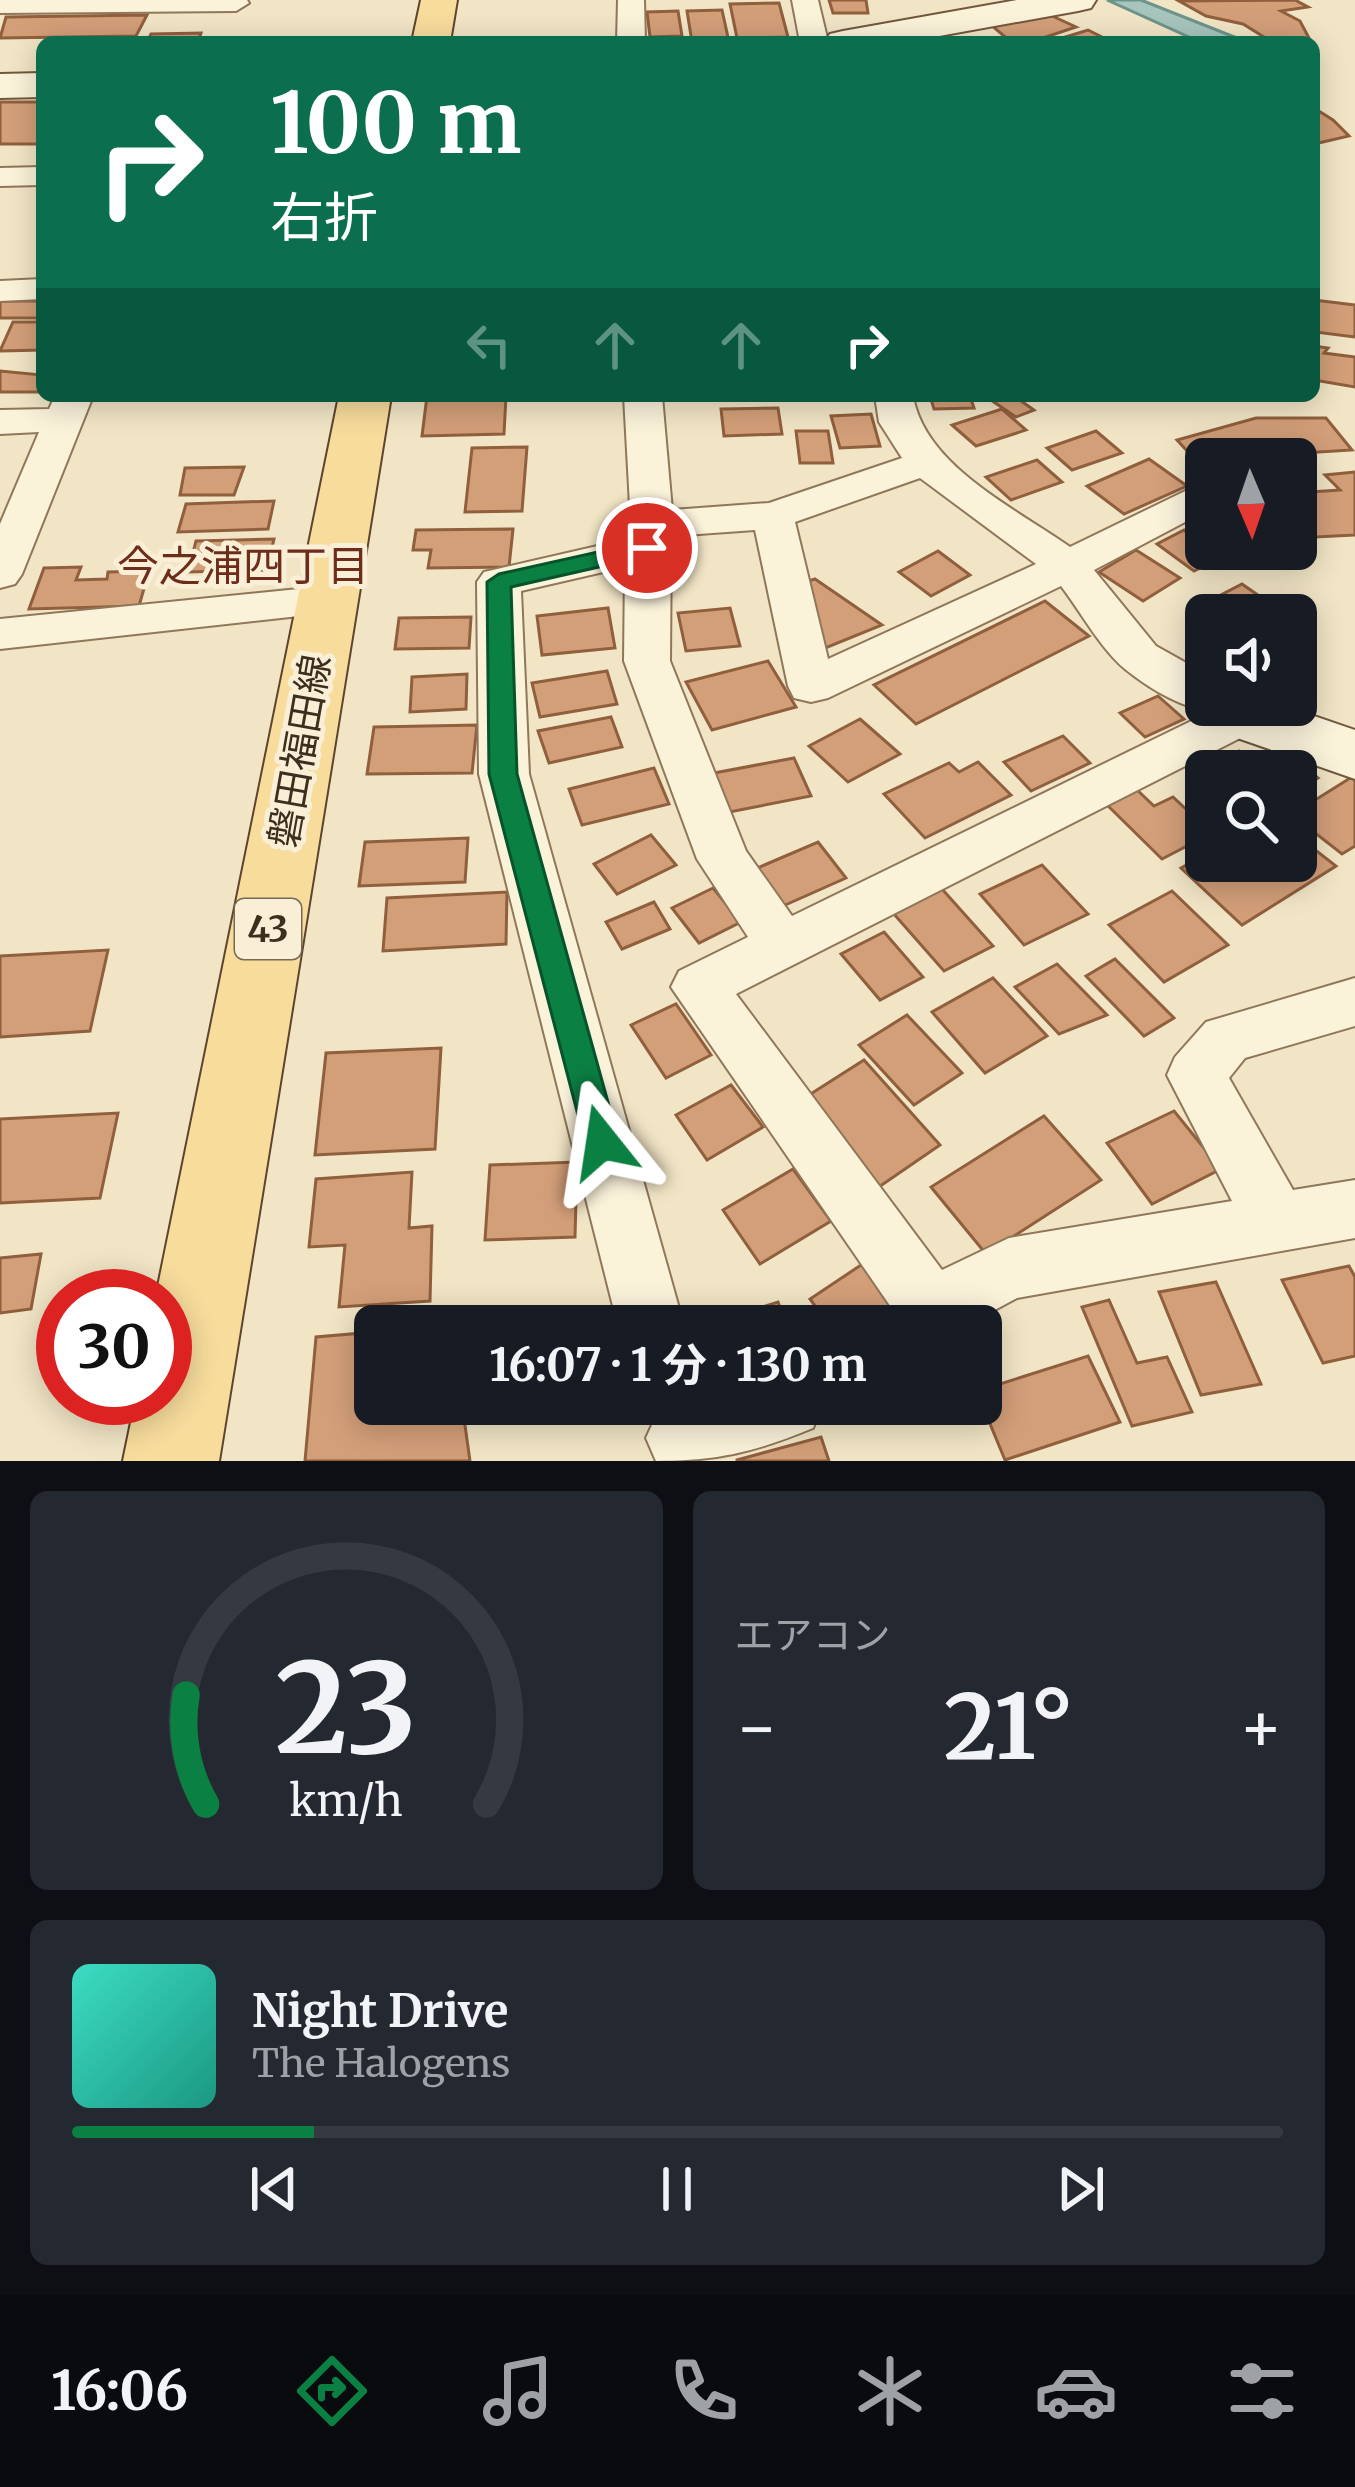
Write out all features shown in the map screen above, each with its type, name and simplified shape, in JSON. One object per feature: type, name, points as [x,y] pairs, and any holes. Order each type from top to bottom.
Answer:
[{"type":"main road","points":[[432,36],[439,0]]},
{"type":"main road","name":"磐田福田線","points":[[171,1461],[364,402]]},
{"type":"street","points":[[631,0],[631,36]]},
{"type":"street","points":[[805,0],[813,36]]},
{"type":"street","points":[[876,36],[1071,1]]},
{"type":"street","points":[[0,5],[234,8]]},
{"type":"street","points":[[0,86],[36,86]]},
{"type":"street","points":[[0,177],[36,176]]},
{"type":"street","points":[[0,290],[36,290]]},
{"type":"street","points":[[644,402],[650,536],[647,661],[723,859],[783,945]]},
{"type":"street","points":[[895,402],[898,422],[925,464],[1068,566],[1140,657],[1185,683]]},
{"type":"street","points":[[0,422],[69,408]]},
{"type":"street","points":[[0,574],[69,408]]},
{"type":"street","points":[[645,1305],[503,774],[499,582],[650,536],[772,516],[925,464]]},
{"type":"street","points":[[772,516],[811,686],[1068,566],[1185,505]]},
{"type":"street","points":[[0,634],[328,601]]},
{"type":"street","points":[[921,1305],[700,987],[1187,726]]},
{"type":"street","points":[[1277,726],[1355,755]]},
{"type":"street","points":[[1276,1222],[1196,1075],[1226,1039],[1355,1002]]},
{"type":"street","points":[[949,1305],[1009,1269],[1355,1209]]},
{"type":"street","points":[[680,1434],[713,1425]]},
{"type":"water","points":[[1107,0],[1141,0],[1232,36],[1187,36]]},
{"type":"building","points":[[829,0],[866,0],[868,13],[833,13]]},
{"type":"building","points":[[1295,0],[1308,7],[1281,11],[1300,21],[1308,36],[1262,36],[1179,1]]},
{"type":"building","points":[[779,3],[788,36],[737,36],[730,4]]},
{"type":"building","points":[[722,10],[728,36],[691,36],[687,11]]},
{"type":"building","points":[[678,11],[682,36],[650,36],[647,12]]},
{"type":"building","points":[[147,15],[136,36],[0,38],[6,17]]},
{"type":"building","points":[[1050,15],[1076,27],[1049,36],[1004,36],[991,25]]},
{"type":"building","points":[[1088,30],[1100,36],[1068,36]]},
{"type":"building","points":[[201,33],[200,36],[151,34]]},
{"type":"building","points":[[0,102],[36,102],[36,144],[0,144]]},
{"type":"building","points":[[1320,112],[1333,120],[1349,136],[1320,143]]},
{"type":"building","points":[[0,301],[36,301],[36,318],[0,318]]},
{"type":"building","points":[[1320,301],[1355,305],[1355,337],[1320,333]]},
{"type":"building","points":[[13,322],[36,322],[36,350],[0,351]]},
{"type":"building","points":[[1320,347],[1328,348],[1324,353],[1355,357],[1355,387],[1320,381]]},
{"type":"building","points":[[0,371],[36,374],[36,392],[0,392]]},
{"type":"building","points":[[426,402],[506,402],[504,434],[422,436]]},
{"type":"building","points":[[932,402],[972,402],[974,408],[934,409]]},
{"type":"building","points":[[994,402],[1023,402],[1034,410],[1016,417]]},
{"type":"building","points":[[778,408],[782,434],[724,436],[721,409]]},
{"type":"building","points":[[1002,409],[1026,430],[976,446],[952,425]]},
{"type":"building","points":[[871,414],[880,446],[840,448],[831,416]]},
{"type":"building","points":[[1256,418],[1326,418],[1352,450],[1317,452],[1317,438],[1185,438],[1185,449],[1177,440]]},
{"type":"building","points":[[796,431],[828,431],[833,463],[800,463]]},
{"type":"building","points":[[1096,431],[1122,453],[1072,470],[1047,448]]},
{"type":"building","points":[[527,447],[522,511],[465,512],[472,448]]},
{"type":"building","points":[[1149,459],[1185,485],[1124,514],[1087,486]]},
{"type":"building","points":[[1037,460],[1062,482],[1011,500],[986,477]]},
{"type":"building","points":[[244,467],[234,495],[180,495],[185,468]]},
{"type":"building","points":[[1355,472],[1355,535],[1317,537],[1317,492],[1340,490],[1325,475]]},
{"type":"building","points":[[274,501],[268,529],[178,532],[186,504]]},
{"type":"building","points":[[513,529],[509,567],[428,568],[431,550],[413,550],[416,530]]},
{"type":"building","points":[[1184,530],[1185,564],[1157,544]]},
{"type":"building","points":[[274,539],[267,570],[188,572],[196,541]]},
{"type":"building","points":[[1136,550],[1180,578],[1143,601],[1099,572]]},
{"type":"building","points":[[938,551],[970,575],[931,596],[899,572]]},
{"type":"building","points":[[81,567],[76,580],[107,579],[108,572],[149,571],[139,606],[29,609],[44,568]]},
{"type":"building","points":[[815,579],[882,625],[818,651],[802,583]]},
{"type":"building","points":[[1242,584],[1256,594],[1223,594]]},
{"type":"building","points":[[1045,601],[1089,636],[916,724],[874,685]]},
{"type":"building","points":[[608,608],[615,648],[542,655],[537,616]]},
{"type":"building","points":[[730,608],[740,646],[686,651],[678,613]]},
{"type":"building","points":[[471,617],[469,648],[395,649],[399,618]]},
{"type":"building","points":[[768,661],[796,707],[712,730],[686,682]]},
{"type":"building","points":[[607,671],[617,704],[540,717],[532,683]]},
{"type":"building","points":[[467,674],[466,709],[410,712],[412,677]]},
{"type":"building","points":[[1158,696],[1184,719],[1145,737],[1120,713]]},
{"type":"building","points":[[611,717],[622,747],[549,763],[538,731]]},
{"type":"building","points":[[860,719],[900,754],[848,782],[809,746]]},
{"type":"building","points":[[477,725],[472,773],[367,774],[374,727]]},
{"type":"building","points":[[1063,736],[1090,763],[1031,791],[1004,762]]},
{"type":"building","points":[[794,758],[811,796],[724,813],[709,774]]},
{"type":"building","points":[[978,762],[1011,795],[925,838],[884,794],[949,763],[959,772]]},
{"type":"building","points":[[654,768],[669,804],[582,825],[569,789]]},
{"type":"building","points":[[1355,775],[1355,846],[1342,854],[1317,834],[1317,799]]},
{"type":"building","points":[[1134,787],[1154,806],[1173,797],[1185,808],[1185,847],[1162,859],[1104,802]]},
{"type":"building","points":[[651,835],[676,865],[617,894],[594,864]]},
{"type":"building","points":[[468,838],[465,882],[359,886],[365,842]]},
{"type":"building","points":[[818,842],[846,878],[783,906],[755,869]]},
{"type":"building","points":[[1317,851],[1336,866],[1317,878]]},
{"type":"building","points":[[1042,865],[1088,914],[1024,945],[980,894]]},
{"type":"building","points":[[1196,882],[1311,882],[1242,925]]},
{"type":"building","points":[[713,888],[741,922],[699,943],[672,908]]},
{"type":"building","points":[[942,889],[993,946],[944,971],[893,913]]},
{"type":"building","points":[[1172,891],[1228,945],[1164,982],[1109,925]]},
{"type":"building","points":[[507,892],[506,944],[383,951],[387,898]]},
{"type":"building","points":[[654,902],[670,929],[622,949],[606,922]]},
{"type":"building","points":[[884,932],[923,977],[880,1000],[841,954]]},
{"type":"building","points":[[108,950],[90,1031],[0,1037],[0,956]]},
{"type":"building","points":[[1115,959],[1174,1018],[1144,1036],[1086,976]]},
{"type":"building","points":[[1057,964],[1107,1015],[1059,1034],[1015,987]]},
{"type":"building","points":[[993,978],[1047,1036],[985,1073],[932,1012]]},
{"type":"building","points":[[676,1004],[711,1055],[666,1078],[631,1025]]},
{"type":"building","points":[[907,1015],[962,1073],[914,1105],[859,1045]]},
{"type":"building","points":[[441,1048],[435,1149],[315,1155],[326,1053]]},
{"type":"building","points":[[864,1060],[940,1145],[873,1191],[798,1102]]},
{"type":"building","points":[[731,1085],[763,1127],[707,1160],[676,1115]]},
{"type":"building","points":[[1174,1111],[1221,1169],[1152,1204],[1107,1143]]},
{"type":"building","points":[[118,1113],[100,1198],[0,1203],[0,1119]]},
{"type":"building","points":[[1044,1116],[1101,1180],[986,1254],[931,1187]]},
{"type":"building","points":[[577,1162],[575,1237],[485,1240],[490,1165]]},
{"type":"building","points":[[793,1169],[831,1221],[760,1264],[723,1210]]},
{"type":"building","points":[[412,1172],[409,1228],[432,1226],[430,1301],[339,1307],[345,1245],[309,1247],[316,1179]]},
{"type":"building","points":[[41,1254],[31,1309],[0,1313],[0,1258]]},
{"type":"building","points":[[870,1259],[906,1305],[814,1305],[810,1299]]},
{"type":"building","points":[[1349,1266],[1355,1277],[1355,1356],[1323,1363],[1282,1280]]},
{"type":"building","points":[[1216,1282],[1261,1384],[1201,1395],[1159,1292]]},
{"type":"building","points":[[1109,1300],[1137,1363],[1167,1357],[1192,1412],[1132,1426],[1082,1307]]},
{"type":"building","points":[[354,1334],[354,1425],[465,1425],[470,1461],[305,1461],[316,1337]]},
{"type":"building","points":[[1088,1356],[1120,1422],[1005,1460],[991,1425],[1002,1425],[1002,1383]]},
{"type":"building","points":[[821,1437],[829,1461],[737,1461],[737,1460]]},
{"type":"district","name":"今之浦四丁目","points":[[243,566]]},
{"type":"route","points":[[602,1142],[503,774],[499,582],[647,548]]}]
